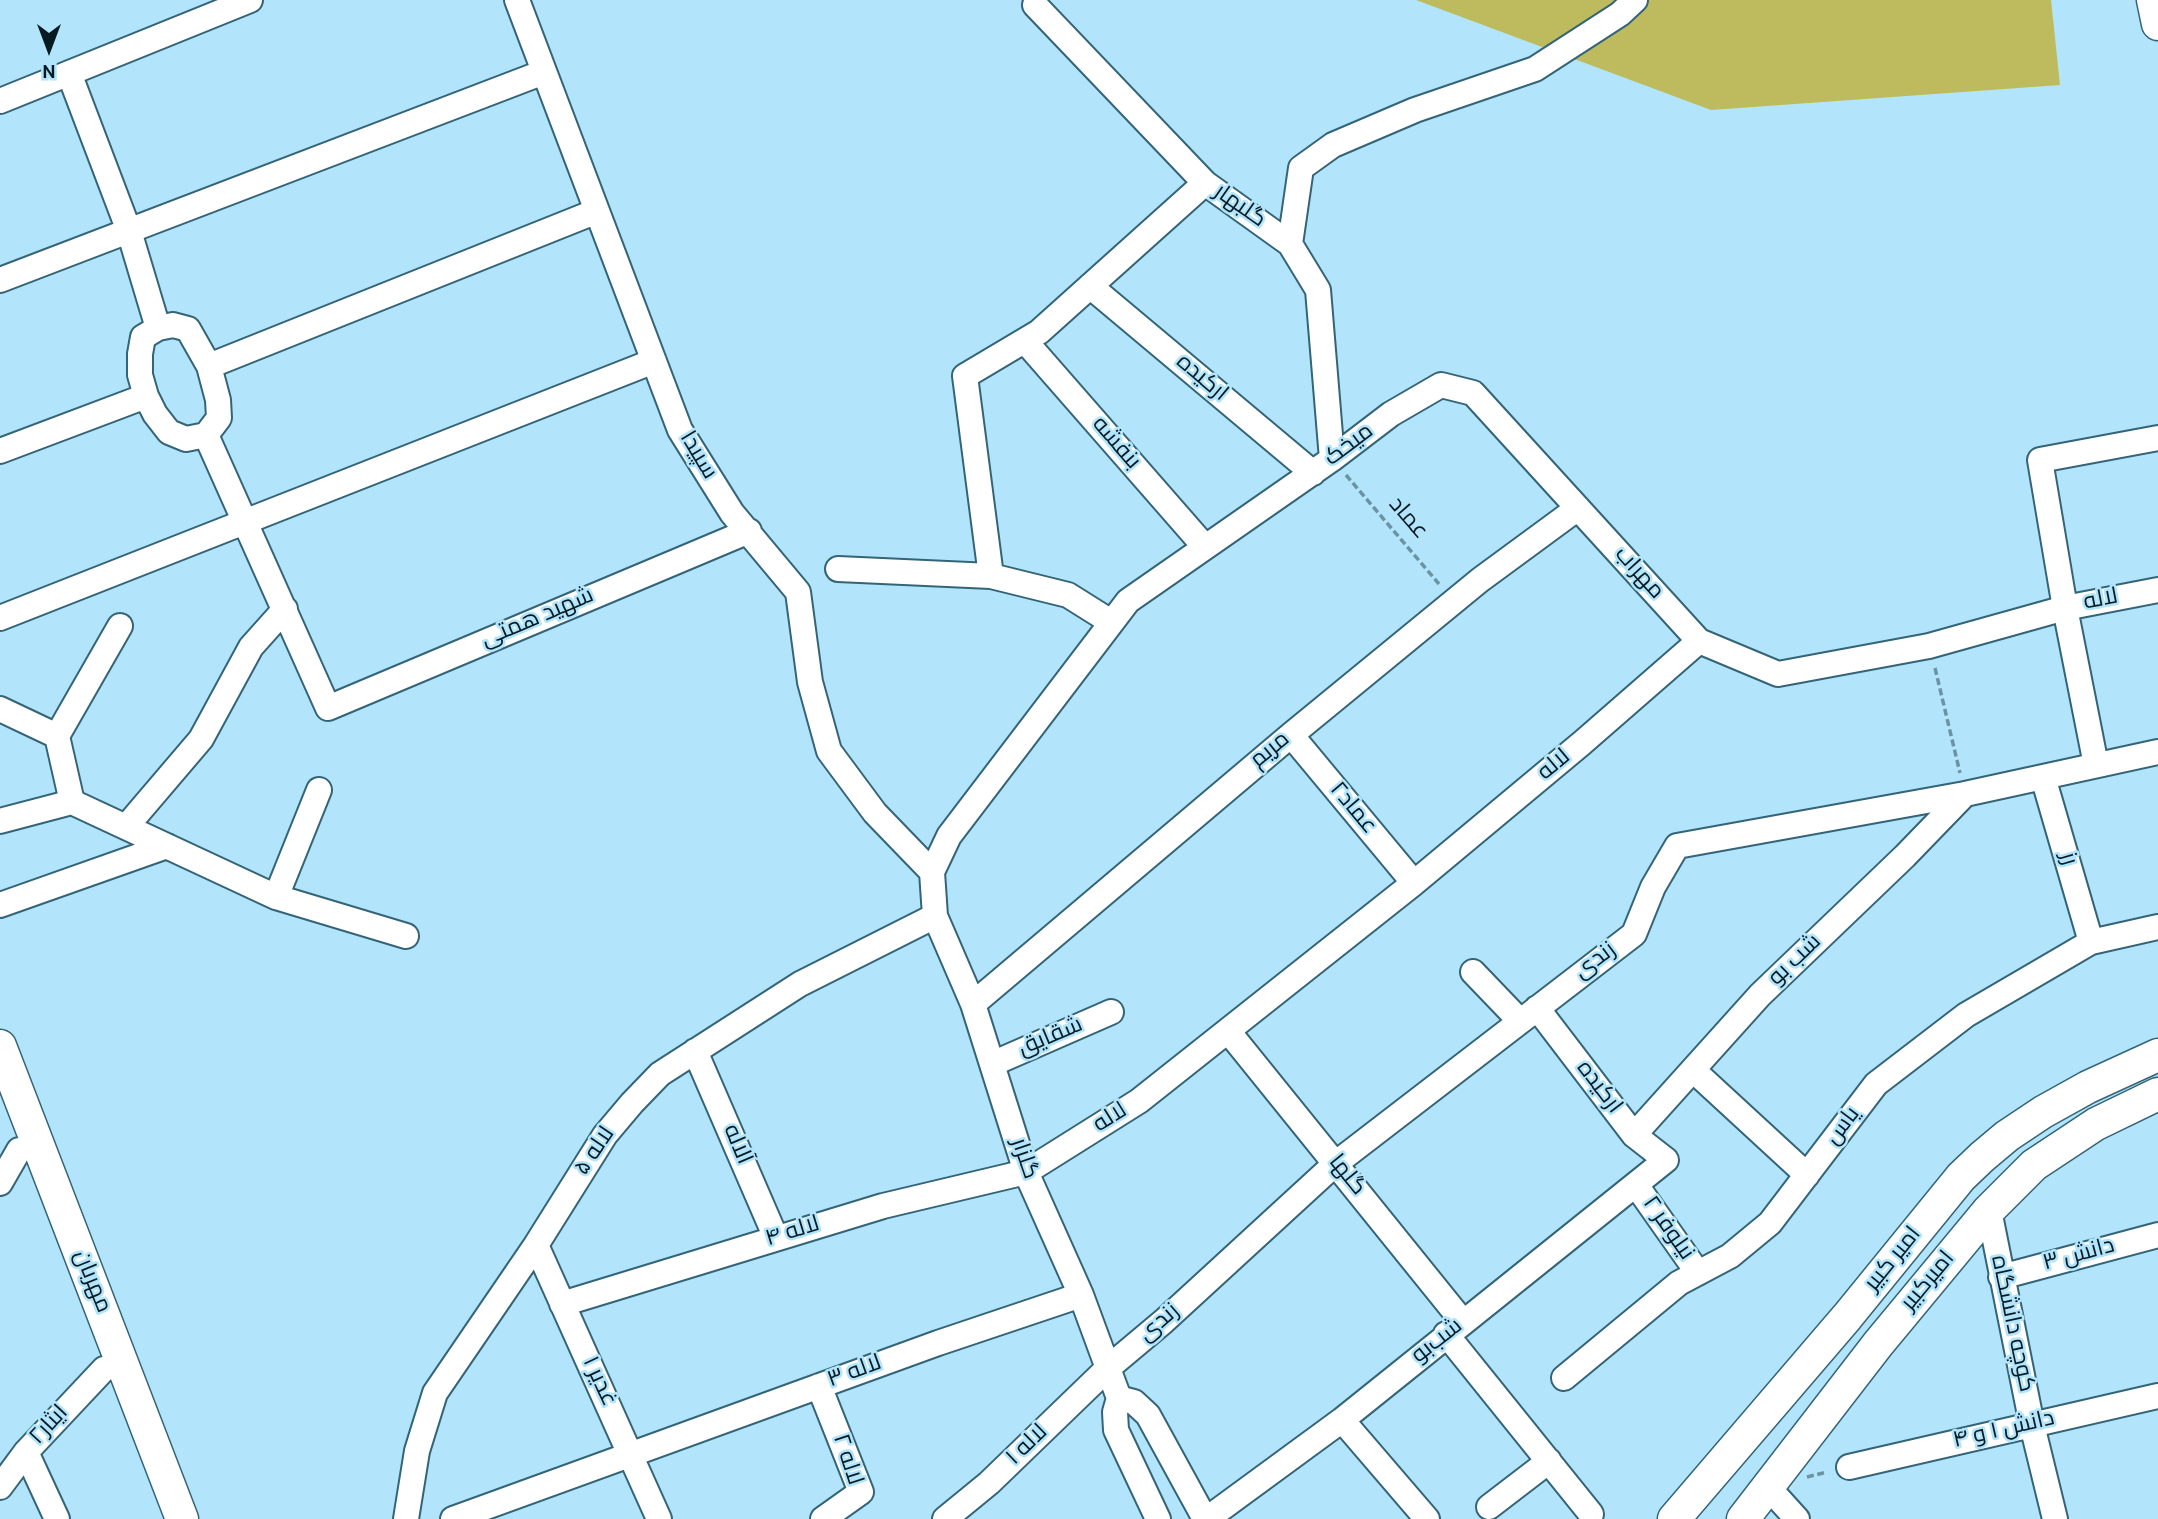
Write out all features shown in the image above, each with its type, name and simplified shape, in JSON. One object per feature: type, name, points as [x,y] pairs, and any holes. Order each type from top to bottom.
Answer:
[{"type":"street","points":[[0,101],[250,0]]},
{"type":"street","name":"سپیدا","points":[[517,0],[680,430],[732,513],[798,592],[810,682],[829,751],[875,813],[933,872]]},
{"type":"street","points":[[1290,244],[1301,168],[1333,145],[1415,110],[1535,68],[1635,0]]},
{"type":"street","points":[[2153,0],[2158,23]]},
{"type":"street","name":"گلبهار","points":[[1035,5],[1205,183],[1290,244],[1318,290],[1323,466]]},
{"type":"street","points":[[0,280],[544,72]]},
{"type":"street","points":[[69,73],[128,231],[158,328]]},
{"type":"street","points":[[991,576],[965,376],[1039,332],[1205,183]]},
{"type":"street","points":[[209,366],[597,211]]},
{"type":"street","name":"ارکیده","points":[[1090,286],[1323,466]]},
{"type":"street","points":[[173,325],[188,329],[209,366],[218,400],[219,418],[206,435],[186,439],[169,432],[155,414],[140,375],[143,337],[158,328],[173,325]]},
{"type":"street","name":"بنفشه","points":[[1025,341],[1205,547]]},
{"type":"street","points":[[0,618],[654,360]]},
{"type":"street","name":"میخک","points":[[935,916],[933,872],[949,836],[1128,601],[1323,466],[1391,414],[1441,385],[1473,393],[1578,508]]},
{"type":"street","points":[[0,451],[146,396]]},
{"type":"street","points":[[126,827],[201,739],[251,648],[285,609],[206,435]]},
{"type":"street","points":[[2096,765],[2065,608],[2040,460],[2158,438]]},
{"type":"street","name":"مریم","points":[[973,1004],[1454,601],[1578,508]]},
{"type":"street","name":"مهراب","points":[[1578,508],[1699,640]]},
{"type":"street","name":"شهید همتی","points":[[285,609],[328,708],[748,531]]},
{"type":"street","points":[[838,569],[991,576],[1068,595],[1111,622]]},
{"type":"street","name":"لاله","points":[[1026,1172],[1139,1101],[1228,1031],[1414,883],[1582,744],[1699,640],[1777,674],[1929,646],[2065,608],[2158,590]]},
{"type":"street","points":[[72,802],[57,736],[120,626]]},
{"type":"street","points":[[0,709],[57,736]]},
{"type":"street","name":"عماد۲","points":[[1291,735],[1414,883]]},
{"type":"street","name":"زندی","points":[[1108,1368],[1164,1321],[1335,1164],[1634,934],[1653,887],[1677,846],[1965,794],[2158,752]]},
{"type":"street","name":"رز","points":[[2043,777],[2091,942]]},
{"type":"street","points":[[276,897],[319,790]]},
{"type":"street","name":"شب بو","points":[[1634,1135],[1760,995],[1913,848],[1965,794]]},
{"type":"street","points":[[0,821],[72,802],[276,897],[406,936]]},
{"type":"street","points":[[0,905],[167,846]]},
{"type":"street","name":"گلزار","points":[[935,916],[973,1004],[1026,1172],[1080,1296],[1119,1398],[1115,1412],[1116,1430],[1157,1519]]},
{"type":"street","name":"لاله ۵","points":[[406,1519],[417,1451],[435,1393],[536,1245],[605,1135],[660,1074],[800,984],[935,916]]},
{"type":"street","name":"یاس","points":[[1564,1378],[1679,1283],[1730,1256],[1770,1223],[1876,1084],[1966,1015],[2091,942],[2158,927]]},
{"type":"street","name":"ارکیده","points":[[1473,972],[1528,1014],[1634,1135],[1666,1160]]},
{"type":"street","name":"شقایق","points":[[992,1064],[1111,1012]]},
{"type":"street","name":"گلها","points":[[1228,1031],[1335,1164],[1549,1461],[1591,1514]]},
{"type":"street","name":"مهربان","points":[[0,1046],[72,1261],[104,1369],[160,1519]]},
{"type":"street","name":"آلاله","points":[[695,1051],[776,1238]]},
{"type":"street","name":"امیر کبیر","points":[[1674,1519],[1847,1317],[1961,1177],[2007,1136],[2043,1112],[2088,1087],[2158,1055]]},
{"type":"street","points":[[1693,1070],[1807,1175]]},
{"type":"street","name":"امیرکبیر","points":[[1743,1519],[1878,1344],[1989,1210],[2043,1159],[2096,1124],[2158,1094]]},
{"type":"street","name":"مهربان","points":[[0,1099],[19,1150],[72,1261],[121,1354],[182,1519]]},
{"type":"street","points":[[0,1183],[19,1150]]},
{"type":"street","name":"شب‌بو","points":[[1206,1519],[1342,1420],[1666,1160]]},
{"type":"street","name":"لاله ۴","points":[[562,1304],[883,1206],[1026,1172]]},
{"type":"street","name":"نیلوفر ۲","points":[[1636,1185],[1698,1273]]},
{"type":"street","name":"کوچه دانشگاه","points":[[1989,1210],[2032,1425],[2055,1519]]},
{"type":"street","name":"دانش ۳","points":[[2001,1277],[2158,1235]]},
{"type":"street","name":"غدیر ۱","points":[[536,1245],[659,1519]]},
{"type":"street","name":"لاله ۳","points":[[453,1519],[630,1453],[1080,1296]]},
{"type":"street","name":"لاله ۱","points":[[945,1519],[989,1483],[1108,1368]]},
{"type":"street","name":"ایثار۲","points":[[0,1488],[26,1452],[104,1369]]},
{"type":"street","name":"لاله ۲","points":[[819,1386],[861,1492],[822,1519]]},
{"type":"street","name":"دانش ۱ و ۴","points":[[1849,1467],[2158,1396]]},
{"type":"street","points":[[1119,1398],[1134,1402],[1148,1415],[1206,1519]]},
{"type":"street","points":[[1342,1420],[1427,1519]]},
{"type":"street","points":[[26,1452],[57,1519]]},
{"type":"street","points":[[1726,1457],[1768,1487],[1797,1519]]},
{"type":"street","points":[[1489,1507],[1549,1461]]},
{"type":"path","name":"عماد","points":[[1323,466],[1454,601]]},
{"type":"path","points":[[1929,646],[1965,794]]},
{"type":"shaded area","points":[[1416,0],[2051,0],[2060,85],[1711,110]]}]
